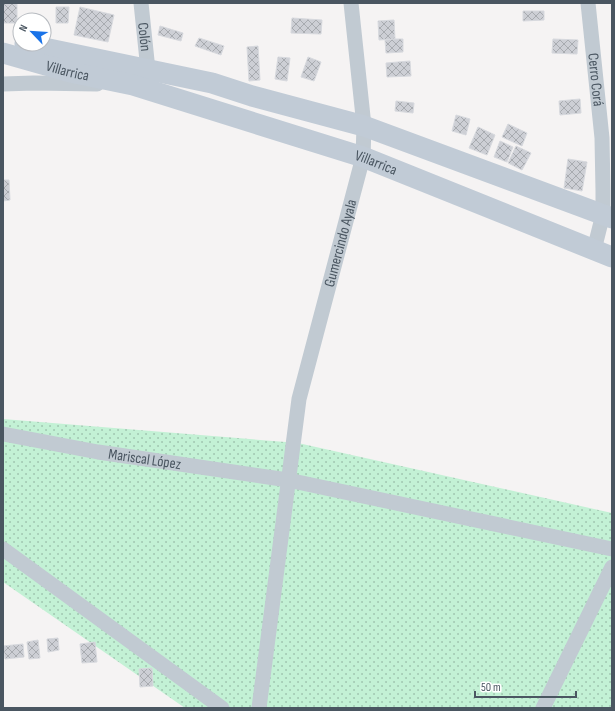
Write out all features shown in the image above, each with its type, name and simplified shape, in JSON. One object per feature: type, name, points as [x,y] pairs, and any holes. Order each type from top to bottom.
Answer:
[{"type":"street","name":"Colón","points":[[141,3],[148,70]]},
{"type":"street","name":"Gumercindo Ayala","points":[[259,708],[299,399],[363,158],[364,126],[351,3]]},
{"type":"street","name":"Cerro Corá","points":[[588,3],[602,138],[607,216],[603,254]]},
{"type":"street","name":"Villarrica","points":[[52,50],[212,83],[252,96],[364,126],[607,216]]},
{"type":"street","name":"Villarrica","points":[[3,53],[70,72],[133,85],[363,158],[603,254]]},
{"type":"street","points":[[133,85],[148,70]]},
{"type":"street","name":"Villarrica","points":[[3,84],[34,83],[133,85]]},
{"type":"street","name":"Mariscal López","points":[[3,434],[106,453],[288,480],[612,549]]},
{"type":"street","points":[[3,549],[222,708]]},
{"type":"street","points":[[543,708],[612,567]]},
{"type":"green space","points":[[3,419],[298,443],[612,513],[612,708],[185,708],[3,582]]},
{"type":"building","points":[[3,3],[17,3],[17,12],[12,12],[12,23],[3,23]]},
{"type":"building","points":[[56,7],[69,7],[68,23],[56,23]]},
{"type":"building","points":[[80,7],[114,15],[108,42],[74,35]]},
{"type":"building","points":[[523,11],[544,11],[544,20],[523,21]]},
{"type":"building","points":[[292,18],[322,20],[321,34],[291,33]]},
{"type":"building","points":[[394,20],[395,39],[379,40],[378,21]]},
{"type":"building","points":[[160,26],[183,33],[181,41],[158,35]]},
{"type":"building","points":[[199,38],[224,46],[221,55],[195,46]]},
{"type":"building","points":[[403,39],[403,52],[386,53],[385,40]]},
{"type":"building","points":[[553,39],[578,40],[577,54],[552,53]]},
{"type":"building","points":[[258,46],[260,80],[249,81],[247,47]]},
{"type":"building","points":[[278,57],[290,58],[287,81],[275,79]]},
{"type":"building","points":[[308,57],[321,62],[314,81],[301,77]]},
{"type":"building","points":[[410,61],[411,76],[387,77],[386,63]]},
{"type":"building","points":[[580,99],[581,113],[560,115],[559,101]]},
{"type":"building","points":[[396,101],[414,103],[413,113],[395,111]]},
{"type":"building","points":[[456,115],[470,119],[466,135],[452,131]]},
{"type":"building","points":[[508,124],[527,133],[522,146],[502,137]]},
{"type":"building","points":[[478,127],[495,135],[487,155],[469,148]]},
{"type":"building","points":[[500,141],[513,147],[507,162],[494,157]]},
{"type":"building","points":[[516,146],[531,153],[522,170],[508,163]]},
{"type":"building","points":[[568,159],[587,162],[582,191],[564,188]]},
{"type":"building","points":[[3,180],[9,180],[10,200],[3,201]]},
{"type":"building","points":[[58,638],[59,650],[48,652],[47,639]]},
{"type":"building","points":[[38,640],[40,658],[29,659],[27,642]]},
{"type":"building","points":[[95,642],[97,662],[82,663],[80,644]]},
{"type":"building","points":[[23,644],[24,657],[5,659],[3,646]]},
{"type":"building","points":[[152,668],[153,686],[140,687],[139,669]]}]
